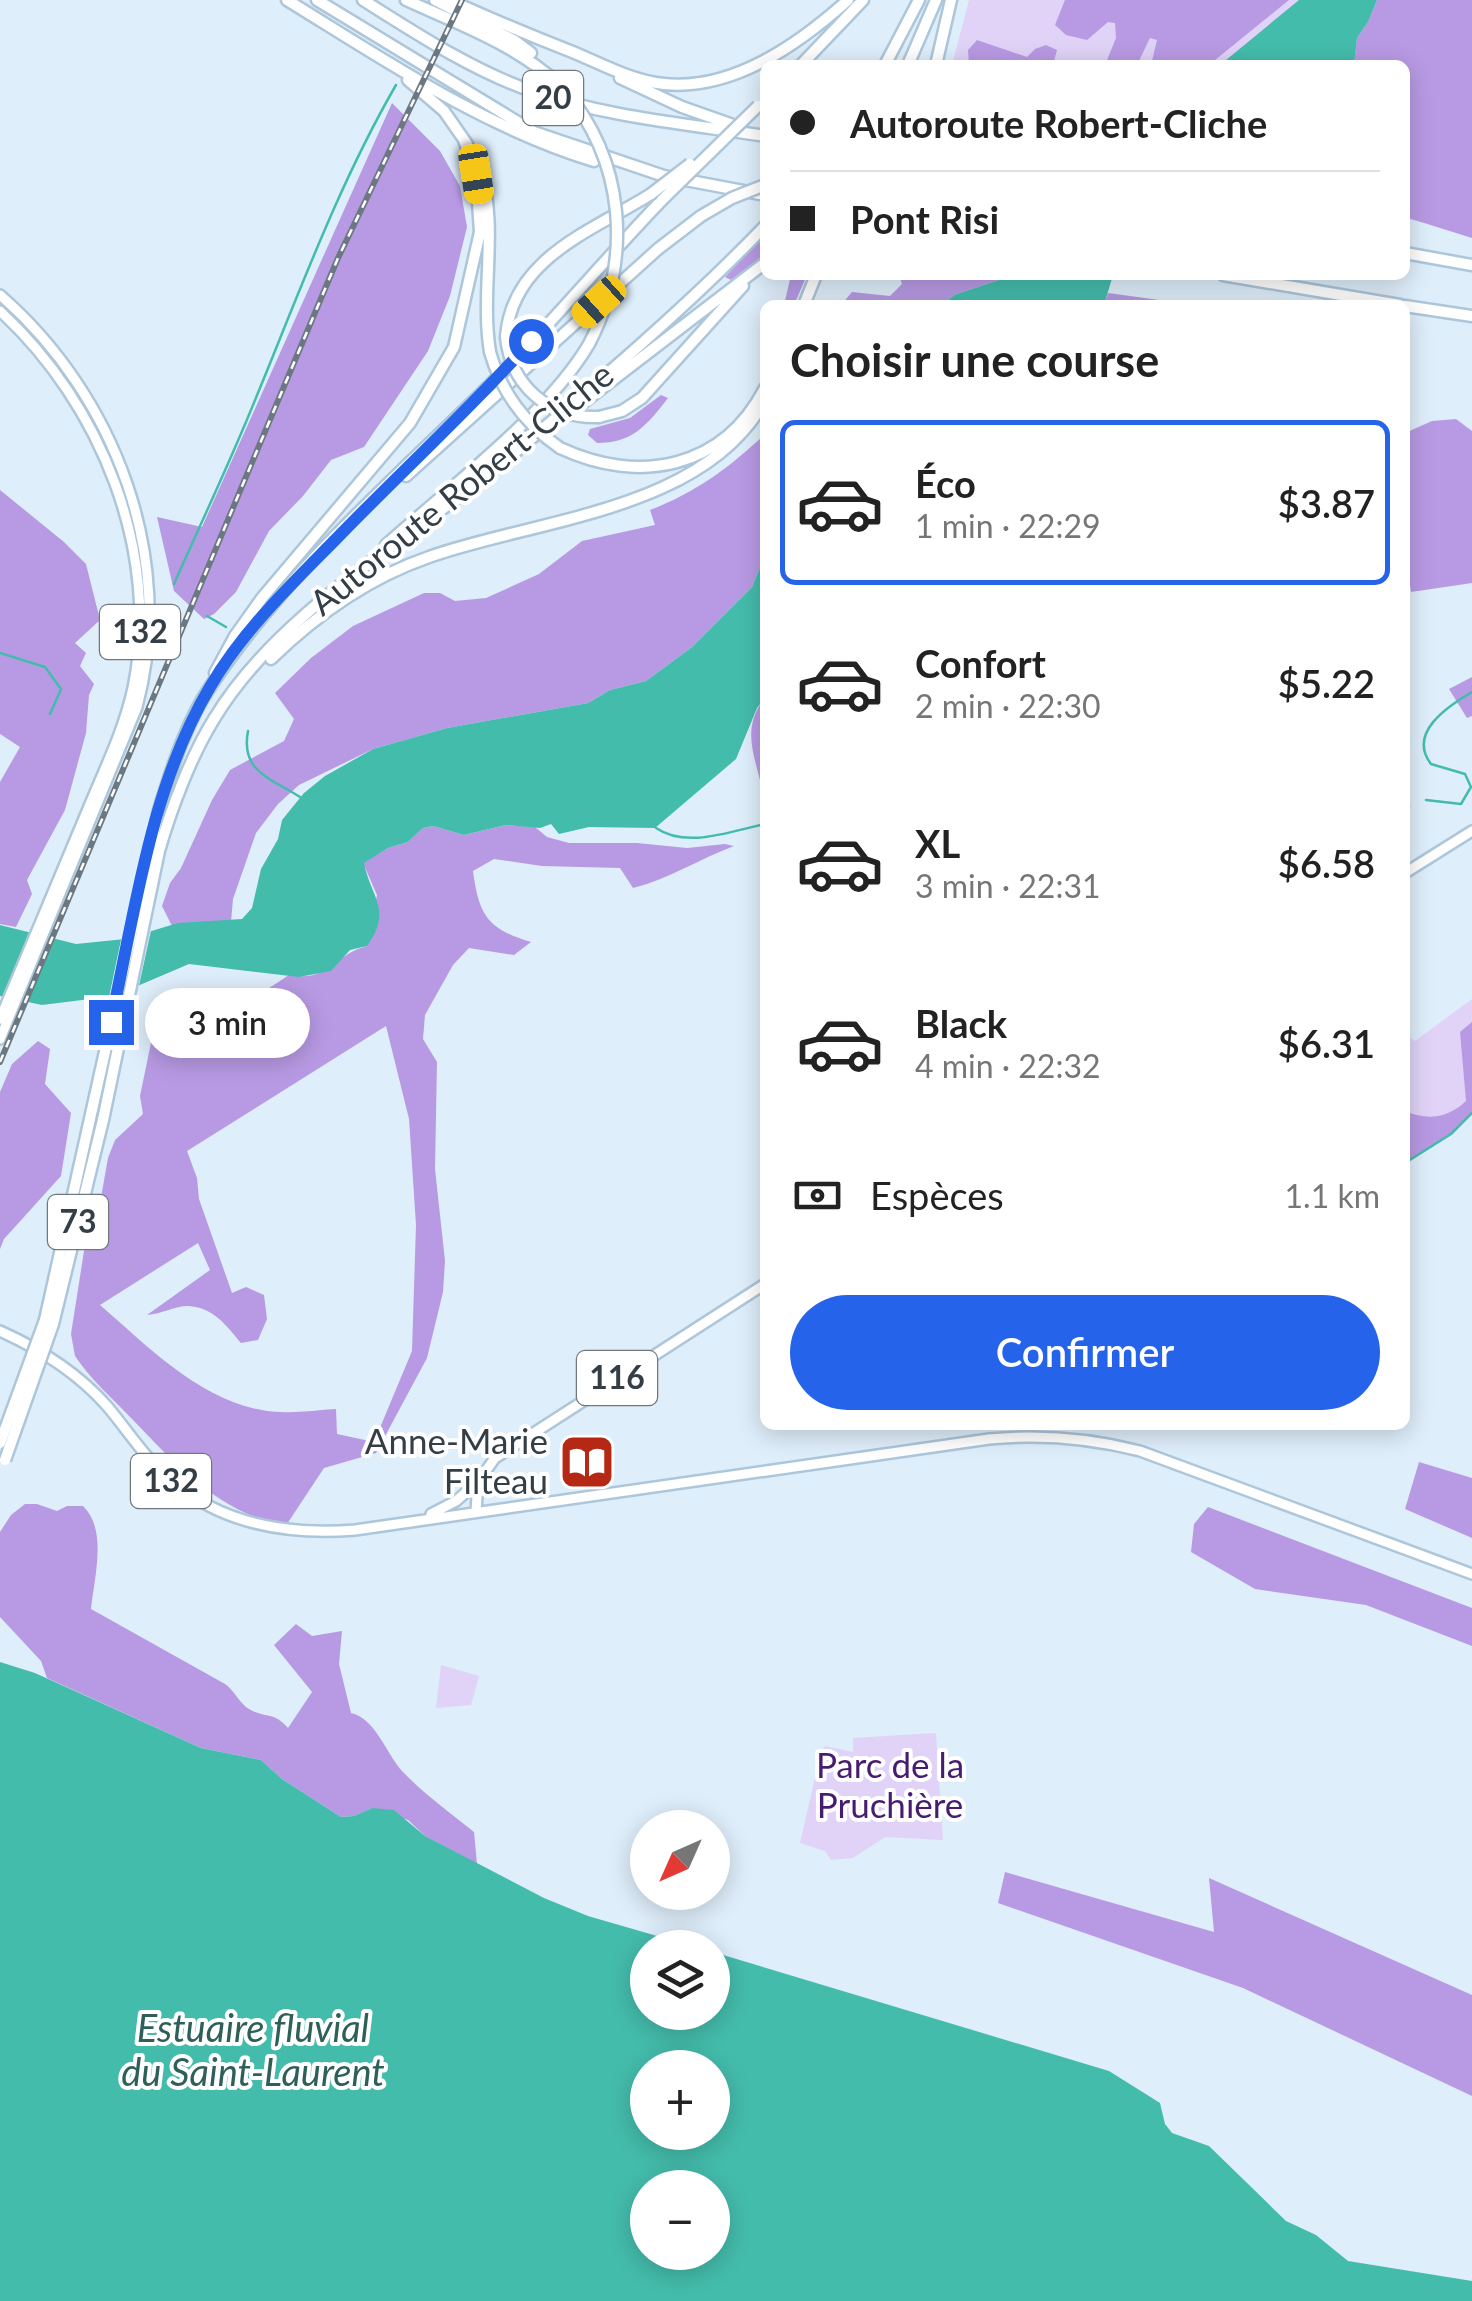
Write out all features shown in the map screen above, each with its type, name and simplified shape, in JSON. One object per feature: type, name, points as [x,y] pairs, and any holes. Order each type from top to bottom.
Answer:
[{"type":"highway","points":[[288,0],[393,66],[496,122],[558,150],[664,176]]},
{"type":"highway","name":"20","points":[[317,0],[534,132],[664,176],[760,194]]},
{"type":"highway","name":"20","points":[[363,0],[456,58],[535,92],[615,111],[760,135]]},
{"type":"highway","points":[[406,0],[502,42],[562,87]]},
{"type":"highway","points":[[346,584],[511,433],[574,367],[607,306],[612,284],[618,236],[616,204],[602,150],[583,114],[540,62],[515,41],[435,0]]},
{"type":"highway","points":[[449,0],[642,80],[661,84],[716,80],[760,61]]},
{"type":"highway","points":[[764,60],[818,26],[848,0]]},
{"type":"highway","points":[[806,60],[862,0]]},
{"type":"highway","points":[[887,60],[919,0]]},
{"type":"highway","points":[[910,60],[936,0]]},
{"type":"highway","points":[[937,60],[951,0]]},
{"type":"highway","points":[[557,46],[646,92],[760,134]]},
{"type":"highway","points":[[393,66],[444,111],[480,166],[491,214],[487,319],[490,352],[512,403],[534,427],[560,448],[586,460],[652,468],[683,461],[728,436],[760,396]]},
{"type":"highway","name":"Autoroute Robert-Cliche","points":[[146,888],[174,764],[210,685],[268,608],[505,370],[662,200],[760,105]]},
{"type":"highway","points":[[726,136],[651,194],[543,261],[516,294],[506,336],[514,369],[535,397],[564,413],[599,418],[622,411],[642,398],[734,294],[760,271]]},
{"type":"highway","points":[[210,685],[248,616],[410,423],[454,347],[480,232],[476,174],[464,140]]},
{"type":"highway","points":[[340,535],[658,249],[701,216],[760,187]]},
{"type":"highway","name":"Autoroute Robert-Cliche","points":[[146,888],[167,823],[212,722],[242,680],[346,584],[506,460],[760,231]]},
{"type":"highway","points":[[1410,254],[1472,264]]},
{"type":"highway","points":[[506,460],[760,270]]},
{"type":"highway","points":[[1253,280],[1373,300]]},
{"type":"highway","points":[[1410,306],[1472,316]]},
{"type":"highway","points":[[204,742],[253,678],[304,628],[338,602],[427,557],[666,486],[721,452],[760,408]]},
{"type":"highway","name":"73","points":[[0,1472],[49,1322],[102,1120],[146,888]]},
{"type":"highway","name":"73","points":[[0,1443],[49,1322],[89,1123],[146,888]]},
{"type":"main road","name":"132","points":[[0,295],[61,360],[103,429],[138,518],[150,588],[148,652],[137,707],[0,1019]]},
{"type":"main road","name":"132","points":[[0,311],[51,366],[93,436],[127,522],[140,590],[138,656],[128,705],[0,1039]]},
{"type":"main road","points":[[1410,870],[1472,831]]},
{"type":"main road","name":"116","points":[[478,1482],[496,1458],[760,1287]]},
{"type":"main road","name":"132","points":[[0,1334],[54,1362],[88,1386],[146,1456],[202,1502],[226,1513],[288,1530],[325,1532],[989,1439],[1054,1436],[1140,1451],[1472,1577]]},
{"type":"main road","points":[[476,1511],[478,1482]]},
{"type":"main road","points":[[422,1518],[456,1501],[478,1482]]},
{"type":"green space","points":[[969,0],[1472,0],[1472,231],[1410,220],[1410,60],[953,60]]},
{"type":"green space","points":[[1472,999],[1472,1107],[1410,1153],[1410,1038],[1415,1041]]},
{"type":"green space","points":[[441,1665],[479,1676],[471,1705],[436,1708]]},
{"type":"green space","name":"Parc de la Pruchière","points":[[936,1733],[943,1840],[885,1837],[853,1858],[831,1860],[825,1851],[800,1843],[817,1769],[815,1761],[825,1746],[853,1752],[853,1738]]},
{"type":"shaded area","points":[[1065,0],[1289,0],[1215,60],[1152,60],[1157,40],[1150,38],[1139,60],[1107,60],[1116,38],[1115,23],[1108,22],[1087,40],[1066,35],[1055,25]]},
{"type":"shaded area","points":[[1377,0],[1472,0],[1472,238],[1410,219],[1410,60],[1355,60],[1357,38]]},
{"type":"shaded area","points":[[977,40],[1027,57],[1046,45],[1057,50],[1054,60],[969,60],[968,50]]},
{"type":"shaded area","points":[[392,103],[440,151],[460,186],[467,227],[450,296],[428,351],[364,447],[331,460],[269,531],[236,592],[204,619],[174,591],[157,517],[202,527]]},
{"type":"shaded area","points":[[760,240],[760,258],[731,280],[725,277]]},
{"type":"shaded area","points":[[790,280],[805,280],[796,300],[785,300]]},
{"type":"shaded area","points":[[901,280],[999,280],[948,300],[845,300],[852,292],[890,296],[902,284]]},
{"type":"shaded area","points":[[1108,293],[1159,300],[1106,300]]},
{"type":"shaded area","points":[[661,395],[668,398],[630,436],[597,443],[588,435],[590,429],[630,418]]},
{"type":"shaded area","points":[[1456,419],[1472,431],[1472,583],[1411,592],[1410,431],[1432,421]]},
{"type":"shaded area","points":[[760,438],[760,567],[752,587],[692,647],[646,681],[610,690],[588,703],[447,728],[373,749],[299,785],[256,833],[233,899],[231,922],[172,926],[162,906],[212,800],[230,770],[284,741],[294,719],[275,693],[311,658],[353,626],[424,593],[440,593],[455,601],[486,598],[539,574],[582,541],[655,525],[650,510],[711,478]]},
{"type":"shaded area","points":[[0,490],[86,564],[100,620],[75,643],[86,653],[80,666],[94,684],[89,695],[86,733],[65,810],[27,880],[32,894],[16,927],[0,924],[0,782],[20,747],[0,734]]},
{"type":"shaded area","points":[[1472,677],[1472,716],[1467,718],[1449,689]]},
{"type":"shaded area","points":[[760,705],[760,780],[752,729]]},
{"type":"shaded area","points":[[506,825],[535,827],[547,837],[569,843],[734,846],[633,888],[620,868],[542,866],[494,859],[473,871],[478,899],[488,918],[504,932],[531,942],[514,955],[469,948],[453,965],[425,1015],[423,1039],[437,1062],[435,1169],[445,1261],[443,1292],[427,1358],[376,1453],[324,1468],[285,1527],[239,1510],[201,1486],[102,1389],[75,1356],[71,1334],[84,1251],[108,1158],[115,1140],[143,1114],[140,1096],[152,1038],[163,1028],[219,1006],[254,998],[289,975],[314,975],[367,946],[377,895],[363,863],[388,848],[408,842],[423,828],[433,826],[464,835]],"holes":[[[386,1026],[409,1119],[416,1225],[412,1351],[374,1442],[337,1434],[336,1409],[288,1412],[255,1409],[230,1401],[161,1358],[100,1305],[198,1243],[210,1270],[147,1315],[183,1306],[197,1307],[218,1318],[241,1343],[258,1340],[267,1319],[264,1295],[246,1287],[232,1293],[199,1199],[197,1178],[187,1151]]]},
{"type":"shaded area","points":[[1472,1022],[1472,1112],[1451,1134],[1410,1160],[1410,1112],[1437,1116],[1466,1101],[1460,1032]]},
{"type":"shaded area","points":[[38,1041],[50,1049],[45,1084],[71,1113],[61,1176],[4,1239],[0,1249],[0,1092],[12,1064]]},
{"type":"shaded area","points":[[1419,1462],[1472,1478],[1472,1538],[1405,1509]]},
{"type":"shaded area","points":[[25,1504],[57,1511],[67,1506],[83,1506],[91,1516],[98,1555],[91,1609],[225,1684],[246,1707],[278,1719],[288,1728],[312,1692],[274,1645],[296,1624],[312,1636],[342,1631],[339,1664],[351,1713],[367,1722],[410,1779],[474,1832],[477,1864],[425,1836],[408,1820],[372,1808],[341,1817],[282,1779],[261,1760],[201,1748],[47,1678],[41,1661],[0,1617],[0,1532],[11,1515]]},
{"type":"shaded area","points":[[1208,1507],[1472,1608],[1472,1646],[1366,1605],[1255,1589],[1191,1552],[1194,1524]]},
{"type":"shaded area","points":[[1005,1872],[1214,1932],[1209,1878],[1472,1995],[1472,2096],[1243,1988],[998,1903]]},
{"type":"water","points":[[1299,0],[1377,0],[1357,38],[1355,60],[1226,60]]},
{"type":"water","points":[[999,280],[1112,280],[1106,300],[948,300]]},
{"type":"water","points":[[760,567],[760,704],[736,759],[655,828],[589,827],[559,834],[551,824],[540,828],[506,825],[464,835],[433,826],[423,828],[408,842],[388,848],[364,863],[378,904],[375,933],[367,946],[350,950],[331,971],[299,977],[189,964],[114,996],[42,1005],[0,996],[0,925],[76,944],[125,939],[178,923],[242,919],[252,908],[261,869],[278,839],[282,820],[304,793],[325,776],[373,749],[447,728],[588,703],[610,690],[646,681],[692,647],[752,587]]},
{"type":"water","name":"Estuaire fluvial du Saint-Laurent","points":[[0,1662],[35,1673],[201,1748],[261,1760],[282,1779],[341,1817],[372,1808],[394,1810],[425,1836],[544,1898],[636,1930],[630,1930],[630,2030],[730,2030],[730,1957],[1109,2071],[1160,2103],[1165,2124],[1172,2133],[1209,2146],[1286,2221],[1316,2235],[1348,2261],[1472,2281],[1472,2301],[0,2301]]},
{"type":"pier","points":[[152,926],[138,990],[108,1002],[122,935]]},
{"type":"waterway","points":[[174,584],[333,211],[396,85]]},
{"type":"waterway","points":[[207,616],[226,627]]},
{"type":"waterway","points":[[0,653],[45,667],[61,689],[50,714]]},
{"type":"waterway","points":[[1426,800],[1461,804],[1471,787],[1465,774],[1431,764],[1424,742],[1427,731],[1442,713],[1472,692]]},
{"type":"waterway","points":[[248,731],[247,745],[254,765],[303,799]]},
{"type":"waterway","points":[[656,828],[695,838],[760,825]]},
{"type":"waterway","points":[[1410,1160],[1451,1134],[1472,1113]]},
{"type":"railway","points":[[0,1062],[338,258],[462,0]]},
{"type":"place","name":"Anne-Marie Filteau","points":[[587,1462]]},
{"type":"route","points":[[111,1022],[160,810],[174,764],[210,685],[286,587],[531,341]]}]
